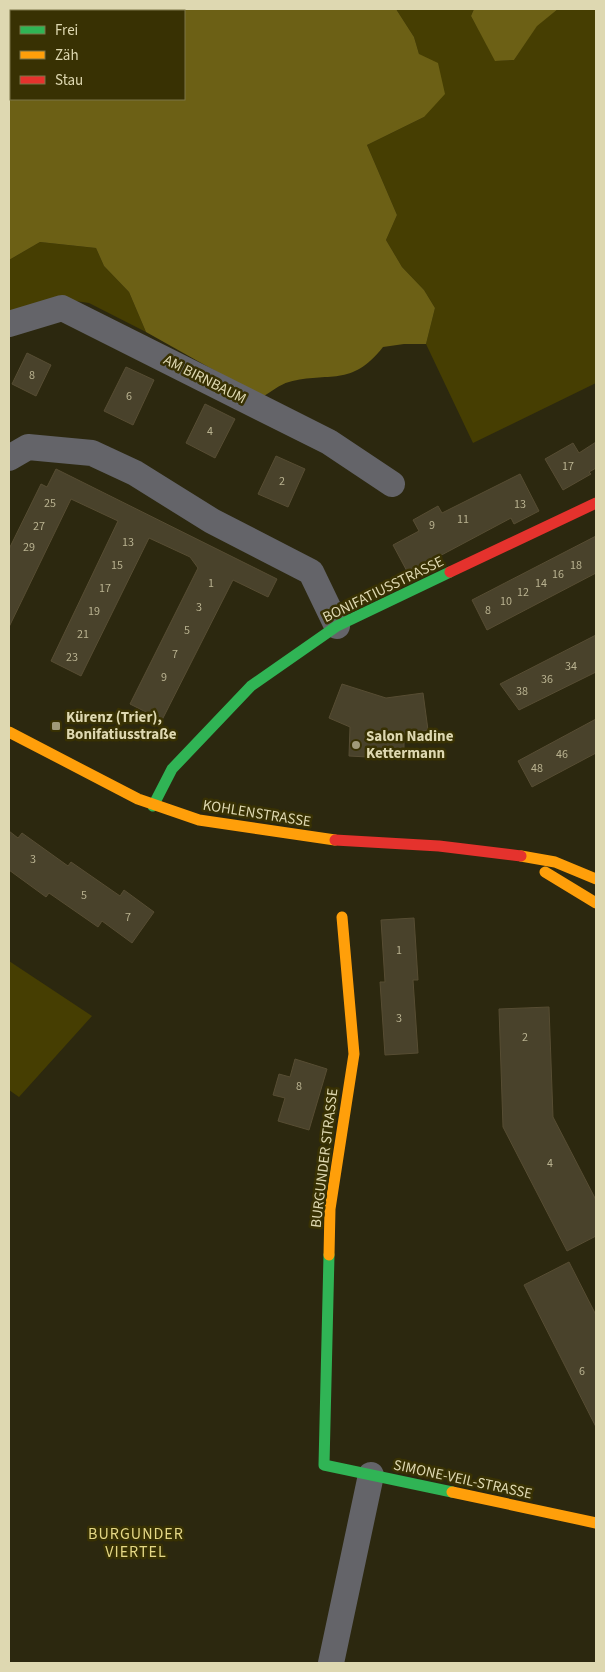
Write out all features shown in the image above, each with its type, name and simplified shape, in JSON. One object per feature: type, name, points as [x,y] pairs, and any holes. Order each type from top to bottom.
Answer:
[{"type":"street","name":"AM BIRNBAUM","points":[[9,324],[62,308],[328,442],[392,484]]},
{"type":"street","points":[[9,458],[28,448],[92,453],[135,473],[212,521],[311,572],[337,626]]},
{"type":"street","name":"BONIFATIUSSTRASSE","points":[[153,806],[172,769],[251,686],[337,626],[596,503]]},
{"type":"street","name":"KOHLENSTRASSE","points":[[9,732],[153,806],[199,820],[268,832],[340,841],[438,846],[518,855],[555,862],[596,879]]},
{"type":"street","name":"KOHLENSTRASSE","points":[[518,855],[596,903]]},
{"type":"street","name":"BURGUNDER STRASSE","points":[[324,1465],[330,1209],[354,1054],[342,917]]},
{"type":"street","name":"SIMONE-VEIL-STRASSE","points":[[324,1465],[596,1523]]},
{"type":"street","points":[[331,1663],[370,1475]]},
{"type":"shaded area","points":[[9,9],[396,9],[414,37],[419,54],[438,63],[445,94],[424,117],[367,145],[397,215],[386,240],[402,267],[424,290],[435,308],[426,344],[404,344],[383,347],[371,360],[350,373],[289,382],[262,397],[146,332],[129,292],[104,266],[96,248],[40,242],[9,260]]},
{"type":"shaded area","points":[[396,9],[474,9],[471,16],[496,61],[514,60],[537,25],[558,9],[596,9],[596,383],[473,443],[426,344],[435,308],[424,290],[402,267],[386,240],[397,215],[367,145],[424,117],[419,54],[414,37]]},
{"type":"shaded area","points":[[474,9],[558,9],[537,26],[514,60],[495,61],[471,16]]},
{"type":"shaded area","points":[[40,242],[96,248],[104,266],[129,292],[146,332],[89,303],[69,300],[9,318],[9,260]]},
{"type":"shaded area","points":[[9,961],[92,1016],[19,1097],[9,1090]]},
{"type":"building","points":[[27,353],[51,365],[36,396],[12,384]]},
{"type":"building","points":[[126,367],[154,380],[133,425],[104,411]]},
{"type":"building","points":[[205,404],[235,419],[215,458],[186,443]]},
{"type":"building","points":[[596,442],[596,468],[589,472],[591,474],[563,490],[545,459],[573,443],[579,453]]},
{"type":"building","points":[[276,456],[305,469],[288,507],[258,494]]},
{"type":"building","points":[[56,469],[277,579],[268,597],[233,580],[162,720],[130,704],[198,568],[190,557],[149,538],[81,676],[51,661],[118,521],[71,499],[9,627],[9,549],[41,484],[47,487]]},
{"type":"building","points":[[520,474],[539,511],[514,524],[511,518],[434,559],[436,562],[409,575],[393,545],[419,531],[413,520],[438,506],[442,513]]},
{"type":"building","points":[[596,536],[596,573],[487,630],[472,600]]},
{"type":"building","points":[[596,635],[596,672],[519,710],[500,684]]},
{"type":"building","points":[[342,684],[386,698],[423,693],[428,730],[404,735],[404,759],[349,756],[350,727],[329,718]]},
{"type":"building","points":[[596,719],[596,753],[532,787],[518,761]]},
{"type":"building","points":[[9,831],[18,838],[22,833],[68,866],[71,862],[120,896],[124,890],[154,912],[132,943],[102,921],[98,927],[49,893],[46,897],[9,870]]},
{"type":"building","points":[[414,918],[418,980],[413,980],[418,1053],[385,1055],[380,982],[385,982],[381,920]]},
{"type":"building","points":[[549,1007],[553,1117],[596,1200],[596,1236],[567,1251],[503,1127],[499,1009]]},
{"type":"building","points":[[295,1059],[327,1069],[309,1130],[278,1121],[285,1098],[273,1095],[279,1074],[290,1077]]},
{"type":"building","points":[[569,1262],[596,1315],[596,1427],[524,1285]]},
{"type":"traffic: fast","points":[[153,806],[172,769],[251,686],[337,626],[450,572]]},
{"type":"traffic: fast","points":[[329,1255],[324,1465],[452,1492]]},
{"type":"traffic: slow","points":[[9,732],[138,799],[199,820],[335,840]]},
{"type":"traffic: slow","points":[[521,856],[555,862],[596,879]]},
{"type":"traffic: slow","points":[[545,872],[596,903]]},
{"type":"traffic: slow","points":[[329,1255],[330,1209],[354,1054],[342,917]]},
{"type":"traffic: slow","points":[[452,1492],[596,1523]]},
{"type":"traffic: jam","points":[[450,572],[596,503]]},
{"type":"traffic: jam","points":[[335,840],[439,846],[521,856]]},
{"type":"place","name":"Kürenz (Trier), Bonifatiusstraße","points":[[56,726]]},
{"type":"place","name":"Salon Nadine Kettermann","points":[[356,745]]},
{"type":"district","name":"BURGUNDER VIERTEL","points":[[136,1542]]}]
